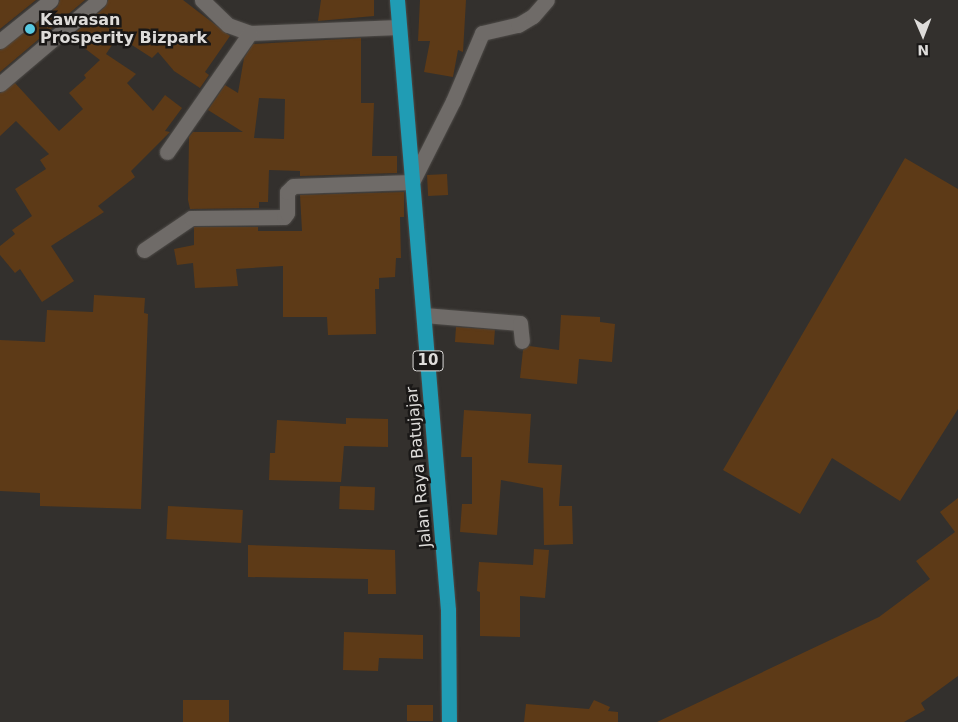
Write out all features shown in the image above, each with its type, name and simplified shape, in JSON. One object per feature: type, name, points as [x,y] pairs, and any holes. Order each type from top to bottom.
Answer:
[{"type":"highway","name":"Jalan Raya Batujajar","points":[[397,0],[448,610],[450,722]]},
{"type":"street","points":[[0,41],[51,0]]},
{"type":"street","points":[[0,84],[99,0]]},
{"type":"street","points":[[202,0],[232,28],[250,33],[400,27]]},
{"type":"street","points":[[144,250],[191,218],[284,217],[287,213],[287,192],[293,186],[412,182],[453,101],[482,33],[518,26],[533,16],[547,0]]},
{"type":"street","points":[[167,152],[250,33]]},
{"type":"street","points":[[424,315],[520,323],[522,341]]},
{"type":"building","points":[[0,0],[36,0],[0,29]]},
{"type":"building","points":[[60,0],[85,0],[0,72],[0,50],[57,7]]},
{"type":"building","points":[[108,0],[183,0],[230,36],[205,72],[209,75],[200,88],[174,71],[158,52],[152,58],[118,36],[106,54],[136,74],[127,83],[153,111],[165,95],[182,108],[165,131],[170,132],[131,171],[135,177],[98,206],[104,212],[51,246],[74,281],[42,302],[20,269],[15,273],[0,255],[0,246],[15,234],[12,230],[32,216],[15,189],[46,169],[40,160],[49,154],[16,121],[0,136],[0,93],[15,83],[59,131],[83,109],[69,93],[86,78],[84,75],[100,60],[70,37],[105,7]]},
{"type":"building","points":[[321,0],[374,0],[374,16],[318,21]]},
{"type":"building","points":[[420,0],[466,0],[463,52],[458,50],[453,77],[424,72],[430,41],[418,41]]},
{"type":"building","points":[[361,38],[361,103],[374,103],[372,156],[397,156],[397,173],[300,176],[300,171],[269,170],[268,202],[259,202],[259,208],[190,209],[188,200],[189,137],[193,132],[243,132],[208,110],[225,85],[238,93],[244,58],[253,44]],"holes":[[[259,98],[285,99],[284,139],[254,138]]]},
{"type":"building","points":[[905,158],[958,189],[958,409],[900,501],[832,458],[800,514],[723,470]]},
{"type":"building","points":[[447,174],[448,195],[428,196],[427,175]]},
{"type":"building","points":[[404,192],[404,217],[400,217],[401,258],[396,258],[395,277],[379,278],[379,289],[375,289],[376,334],[328,335],[327,317],[283,317],[283,266],[236,269],[238,286],[195,288],[193,263],[177,265],[174,249],[194,245],[194,227],[258,227],[258,231],[302,231],[300,195]]},
{"type":"building","points":[[94,295],[145,298],[144,313],[148,314],[141,509],[40,506],[40,493],[0,491],[0,340],[45,342],[47,310],[93,312]]},
{"type":"building","points":[[561,315],[600,317],[600,322],[615,324],[612,362],[579,359],[577,384],[520,378],[523,350],[529,346],[559,350]]},
{"type":"building","points":[[456,327],[495,330],[494,345],[455,342]]},
{"type":"building","points":[[464,410],[531,414],[528,463],[562,465],[559,506],[572,506],[573,544],[544,545],[543,488],[501,480],[497,535],[460,532],[462,504],[472,504],[472,457],[461,457]]},
{"type":"building","points":[[346,418],[388,419],[388,447],[344,446],[341,482],[269,480],[270,453],[275,453],[277,420],[346,424]]},
{"type":"building","points":[[340,486],[375,487],[374,510],[339,509]]},
{"type":"building","points":[[958,498],[958,676],[921,703],[925,710],[904,722],[657,722],[879,617],[930,579],[916,561],[955,532],[940,512]]},
{"type":"building","points":[[168,506],[243,510],[241,543],[166,539]]},
{"type":"building","points":[[248,545],[395,550],[396,594],[368,594],[368,579],[248,577]]},
{"type":"building","points":[[534,549],[549,550],[545,598],[520,596],[520,637],[480,636],[480,592],[477,591],[479,562],[533,565]]},
{"type":"building","points":[[344,632],[423,635],[423,659],[379,658],[378,671],[343,670]]},
{"type":"building","points":[[183,700],[229,700],[229,722],[183,722]]},
{"type":"building","points":[[594,700],[610,707],[608,711],[618,712],[618,722],[524,722],[526,704],[589,709]]},
{"type":"building","points":[[407,705],[433,705],[433,721],[407,721]]},
{"type":"place","name":"Kawasan Prosperity Bizpark","points":[[30,29]]}]
